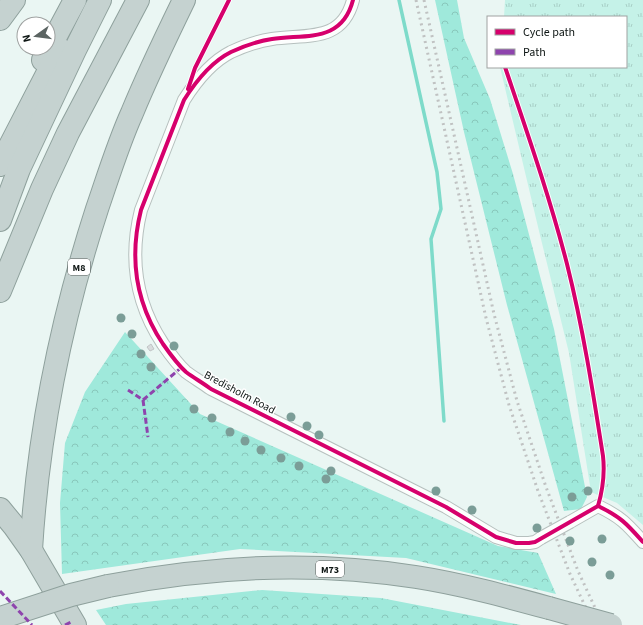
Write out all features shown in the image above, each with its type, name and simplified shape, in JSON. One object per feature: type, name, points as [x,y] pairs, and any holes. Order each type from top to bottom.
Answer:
[{"type":"highway","points":[[0,19],[14,0]]},
{"type":"highway","points":[[0,147],[75,0]]},
{"type":"highway","points":[[0,165],[87,0]]},
{"type":"highway","points":[[0,220],[19,169],[100,0]]},
{"type":"highway","points":[[0,291],[42,189],[68,133],[138,0]]},
{"type":"highway","name":"M8","points":[[31,550],[33,512],[59,348],[83,252],[131,113],[184,0]]},
{"type":"highway","points":[[0,510],[14,526],[31,550],[75,625]]},
{"type":"highway","name":"M73","points":[[0,618],[72,595],[150,578],[232,569],[264,568],[358,570],[416,577],[471,588],[611,625]]},
{"type":"highway","points":[[52,586],[86,625]]},
{"type":"street","name":"Bredisholm Road","points":[[353,0],[346,17],[335,28],[328,32],[306,37],[272,39],[254,44],[225,56],[210,68],[193,87],[184,100],[141,210],[137,226],[135,265],[140,296],[149,321],[174,359],[186,372],[211,389],[446,507],[496,537],[516,543],[535,542],[598,506],[614,514],[625,522],[643,542]]},
{"type":"green space","points":[[435,0],[457,0],[464,38],[490,99],[513,174],[554,329],[587,497],[581,509],[564,511],[507,305],[464,132]]},
{"type":"green space","points":[[505,0],[643,0],[643,525],[617,503],[591,492],[569,353],[500,68],[627,68],[627,16],[504,16]]},
{"type":"green space","points":[[125,332],[200,414],[498,546],[538,553],[556,594],[406,558],[240,549],[62,574],[60,503],[65,443],[85,392]]},
{"type":"green space","points":[[262,590],[381,598],[521,625],[106,625],[96,610],[126,604]]},
{"type":"building","points":[[151,344],[154,349],[150,351],[147,347]]},
{"type":"waterway","points":[[399,0],[437,172],[441,209],[431,239],[444,421]]},
{"type":"railway","points":[[416,0],[486,318],[509,405],[538,491],[570,574],[594,625]]},
{"type":"railway","points":[[424,0],[494,314],[517,401],[546,487],[578,571],[603,625]]},
{"type":"marked path","points":[[128,390],[143,400],[182,367]]},
{"type":"marked path","points":[[143,400],[148,437]]},
{"type":"marked path","points":[[0,591],[32,625]]},
{"type":"marked path","points":[[65,625],[73,621]]},
{"type":"cycle path","points":[[188,89],[195,68],[229,0]]},
{"type":"cycle path","points":[[353,0],[348,14],[340,24],[332,30],[310,36],[262,41],[251,44],[224,56],[204,73],[184,100],[141,210],[137,228],[135,245],[137,279],[146,312],[154,328],[163,344],[180,366],[186,372],[211,389],[446,507],[496,537],[516,543],[535,542],[598,506],[623,521],[643,542]]},
{"type":"cycle path","points":[[505,68],[553,215],[567,264],[578,312],[603,456],[603,481],[598,506]]}]
